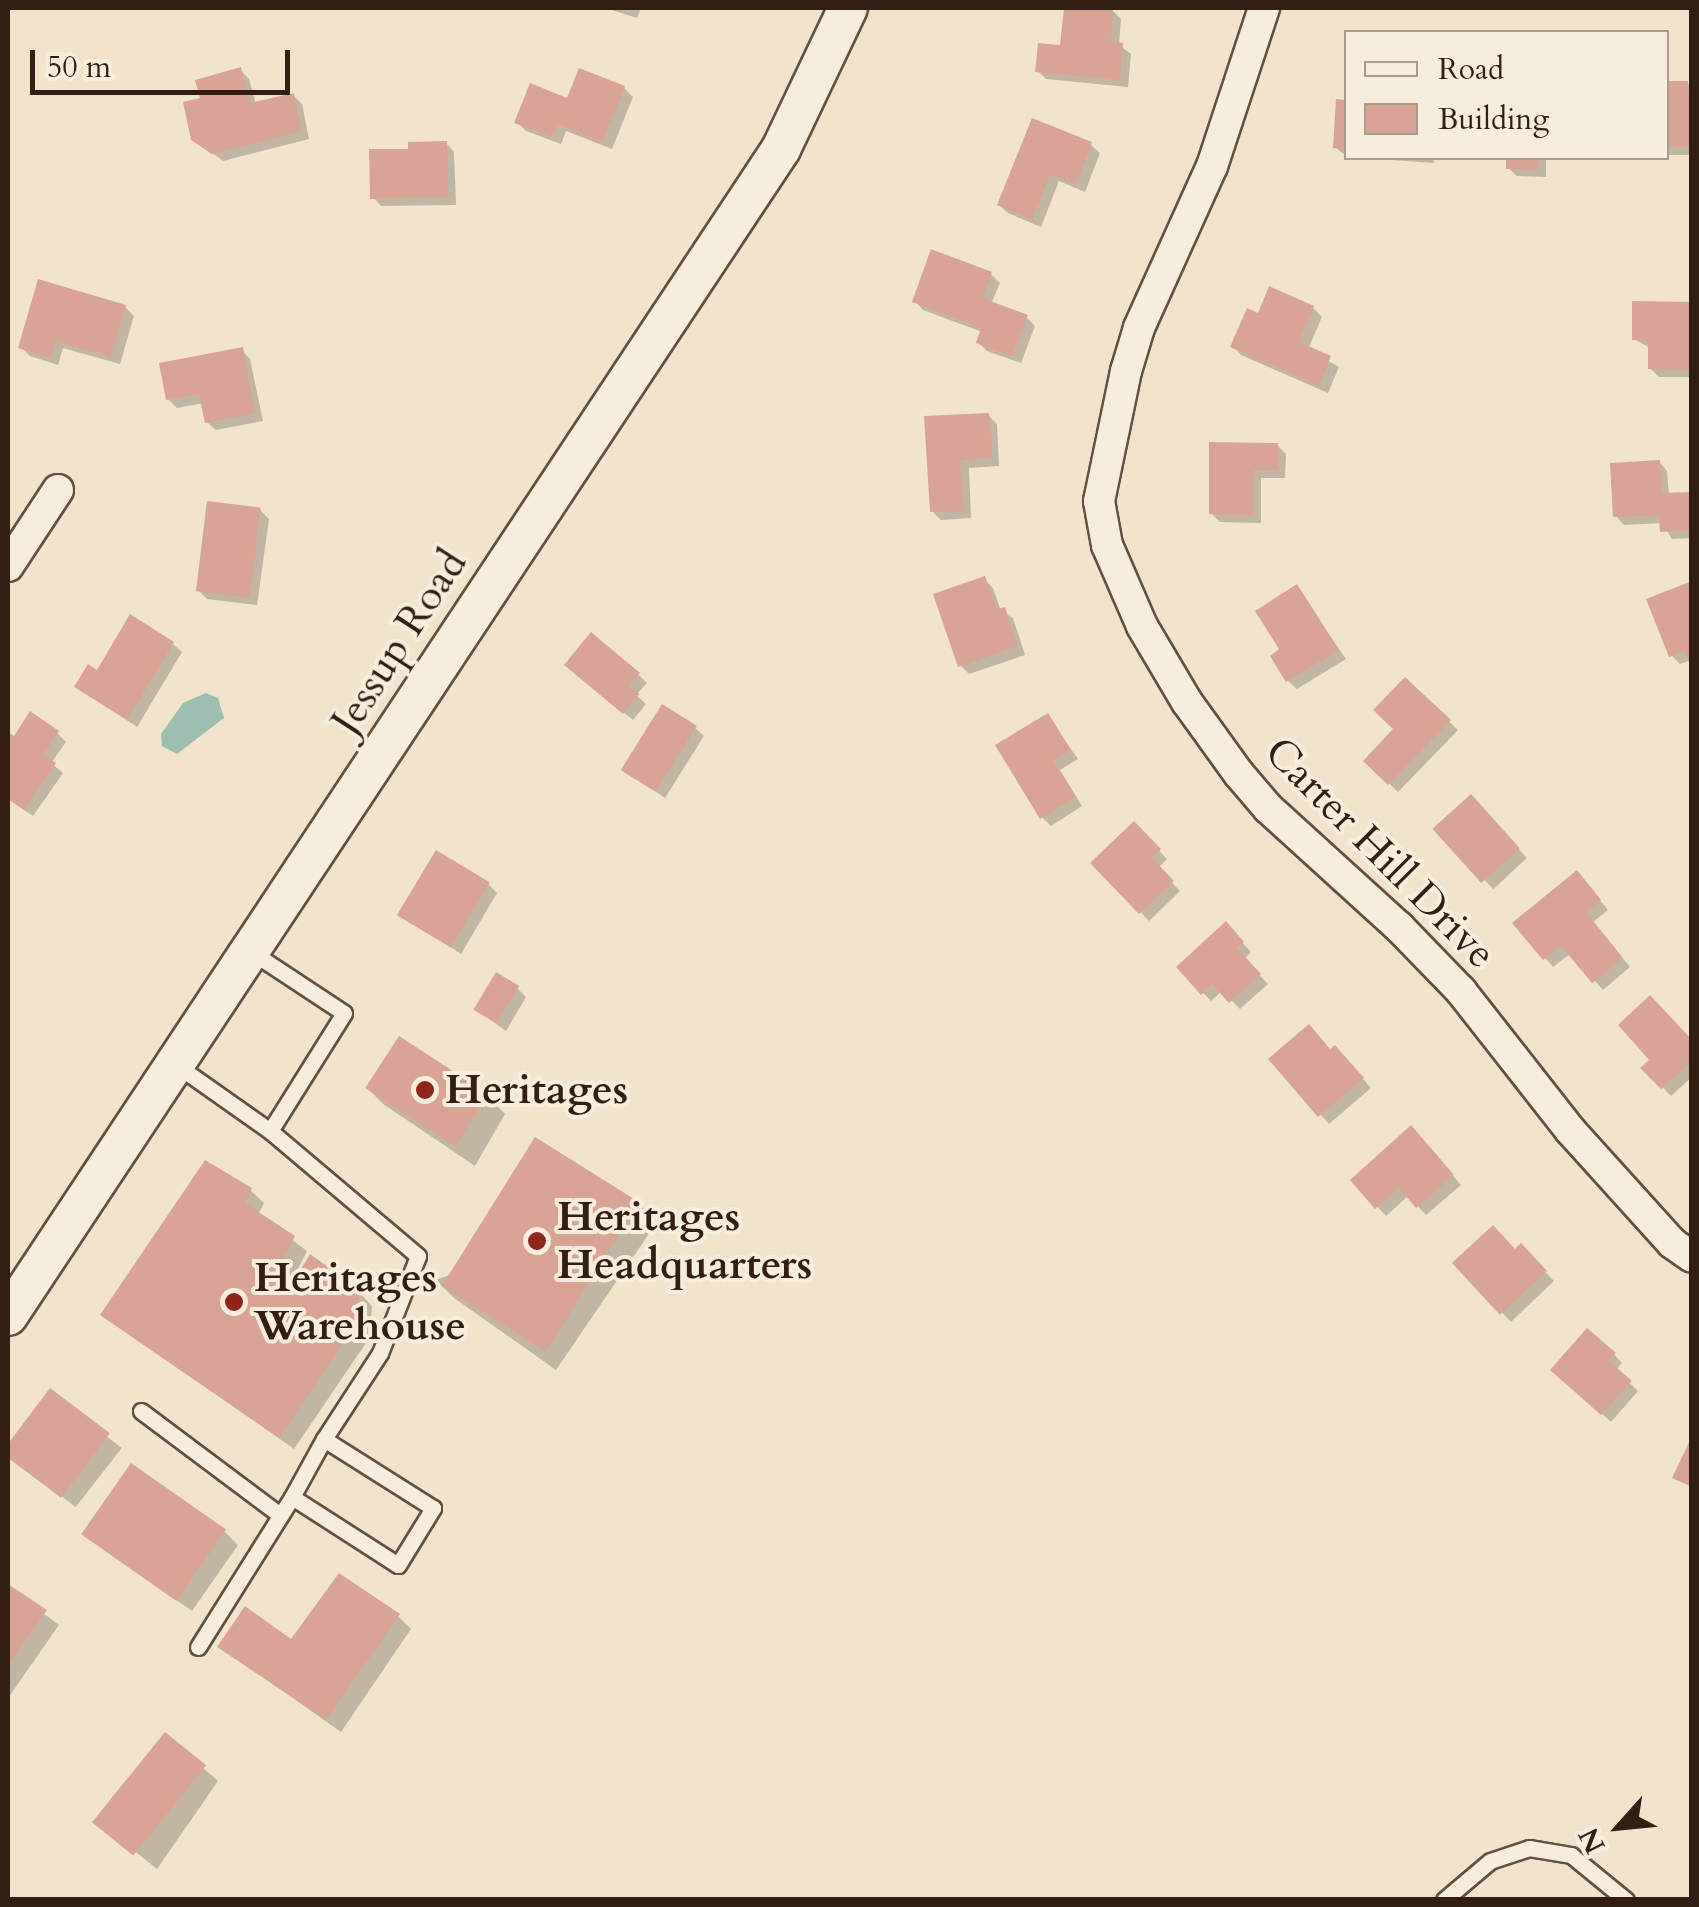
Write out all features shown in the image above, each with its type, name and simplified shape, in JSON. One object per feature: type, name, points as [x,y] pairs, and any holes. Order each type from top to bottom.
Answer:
[{"type":"street","name":"Jessup Road","points":[[8,1316],[781,150],[848,8]]},
{"type":"street","name":"Carter Hill Drive","points":[[1264,8],[1212,166],[1145,315],[1126,371],[1099,502],[1106,545],[1142,626],[1187,702],[1239,774],[1268,808],[1399,927],[1461,991],[1570,1130],[1672,1243],[1692,1257]]},
{"type":"street","points":[[8,566],[58,490]]},
{"type":"lane","points":[[250,951],[344,1012],[270,1132]]},
{"type":"lane","points":[[175,1064],[270,1132],[418,1256],[380,1353],[198,1647]]},
{"type":"lane","points":[[142,1411],[280,1515]]},
{"type":"lane","points":[[292,1498],[398,1564],[433,1508],[324,1439]]},
{"type":"lane","points":[[1444,1900],[1490,1861],[1529,1848],[1571,1855],[1626,1900]]},
{"type":"shaded area","points":[[206,693],[218,698],[224,718],[177,754],[162,746],[161,734],[183,703]]},
{"type":"building","points":[[1064,8],[1113,8],[1110,41],[1123,43],[1120,80],[1035,72],[1038,43],[1060,45]]},
{"type":"building","points":[[241,67],[250,103],[294,93],[301,131],[212,154],[191,140],[183,102],[200,98],[195,80]]},
{"type":"building","points":[[579,68],[625,86],[603,142],[557,124],[552,137],[514,123],[530,83],[567,98]]},
{"type":"building","points":[[1669,81],[1688,81],[1692,147],[1669,147]]},
{"type":"building","points":[[1336,99],[1344,100],[1344,149],[1333,148]]},
{"type":"building","points":[[1032,118],[1092,142],[1076,185],[1050,174],[1032,220],[997,205]]},
{"type":"building","points":[[447,141],[448,197],[370,199],[369,149],[408,149],[408,142]]},
{"type":"building","points":[[1506,160],[1538,160],[1538,169],[1506,169]]},
{"type":"building","points":[[931,249],[992,272],[982,298],[1028,315],[1012,356],[976,343],[981,328],[912,302]]},
{"type":"building","points":[[38,279],[126,305],[111,357],[55,341],[50,358],[18,348]]},
{"type":"building","points":[[1269,286],[1314,306],[1299,342],[1331,356],[1319,386],[1230,347],[1247,308],[1258,313]]},
{"type":"building","points":[[1632,301],[1692,302],[1692,370],[1648,369],[1648,341],[1632,340]]},
{"type":"building","points":[[243,347],[255,413],[205,423],[199,394],[166,400],[159,363]]},
{"type":"building","points":[[989,413],[992,458],[961,460],[964,511],[930,512],[924,416]]},
{"type":"building","points":[[1209,442],[1278,443],[1278,470],[1254,470],[1253,515],[1209,514]]},
{"type":"building","points":[[1660,460],[1662,493],[1692,492],[1692,530],[1660,532],[1659,515],[1613,517],[1610,463]]},
{"type":"building","points":[[207,501],[261,508],[250,598],[196,591]]},
{"type":"building","points":[[985,576],[997,609],[1005,607],[1018,646],[958,667],[933,594]]},
{"type":"building","points":[[1692,581],[1691,668],[1685,651],[1669,657],[1646,599]]},
{"type":"building","points":[[1297,584],[1339,650],[1286,682],[1270,656],[1279,649],[1255,611]]},
{"type":"building","points":[[130,614],[174,642],[127,720],[74,687],[88,664],[97,670]]},
{"type":"building","points":[[591,632],[640,673],[629,686],[639,694],[623,714],[564,665]]},
{"type":"building","points":[[1405,677],[1451,720],[1388,785],[1363,761],[1393,729],[1373,710]]},
{"type":"building","points":[[662,704],[697,726],[655,792],[621,770]]},
{"type":"building","points":[[30,711],[59,731],[43,755],[56,763],[24,810],[8,799],[8,732],[14,736]]},
{"type":"building","points":[[1048,713],[1071,750],[1053,761],[1076,797],[1040,819],[995,745]]},
{"type":"building","points":[[1471,794],[1520,848],[1481,883],[1432,829]]},
{"type":"building","points":[[1134,821],[1161,849],[1152,858],[1174,881],[1139,914],[1090,863]]},
{"type":"building","points":[[436,850],[490,882],[451,948],[397,915]]},
{"type":"building","points":[[1577,870],[1601,900],[1586,912],[1623,958],[1592,983],[1561,946],[1543,960],[1512,923]]},
{"type":"building","points":[[1226,921],[1244,942],[1237,948],[1261,974],[1229,1003],[1212,984],[1201,995],[1176,967]]},
{"type":"building","points":[[496,972],[519,986],[496,1024],[473,1010]]},
{"type":"building","points":[[1650,995],[1692,1040],[1692,1061],[1661,1089],[1640,1068],[1649,1060],[1618,1025]]},
{"type":"building","points":[[1309,1024],[1330,1049],[1335,1045],[1364,1078],[1318,1117],[1268,1059]]},
{"type":"building","name":"Heritages","points":[[399,1036],[489,1094],[455,1146],[365,1088]]},
{"type":"building","points":[[1411,1125],[1454,1175],[1416,1208],[1399,1188],[1375,1209],[1350,1180]]},
{"type":"building","name":"Heritages Headquarters","points":[[535,1137],[639,1202],[546,1351],[442,1286]]},
{"type":"building","name":"Heritages Warehouse","points":[[205,1160],[252,1188],[245,1203],[295,1236],[276,1275],[292,1284],[310,1254],[360,1290],[357,1322],[279,1438],[100,1315]]},
{"type":"building","points":[[1493,1225],[1515,1249],[1521,1243],[1547,1271],[1500,1315],[1452,1263]]},
{"type":"building","points":[[1587,1328],[1616,1353],[1608,1360],[1632,1381],[1601,1415],[1550,1370]]},
{"type":"building","points":[[50,1388],[110,1433],[61,1498],[8,1458],[8,1444]]},
{"type":"building","points":[[1692,1436],[1692,1487],[1672,1478]]},
{"type":"building","points":[[131,1463],[226,1530],[176,1601],[81,1534]]},
{"type":"building","points":[[339,1573],[400,1614],[326,1720],[217,1647],[245,1606],[291,1639]]},
{"type":"building","points":[[8,1584],[47,1610],[8,1666]]},
{"type":"building","points":[[165,1732],[206,1765],[133,1856],[92,1822]]},
{"type":"place","name":"Heritages","points":[[425,1090]]},
{"type":"place","name":"Heritages Headquarters","points":[[537,1241]]},
{"type":"place","name":"Heritages Warehouse","points":[[234,1302]]}]
